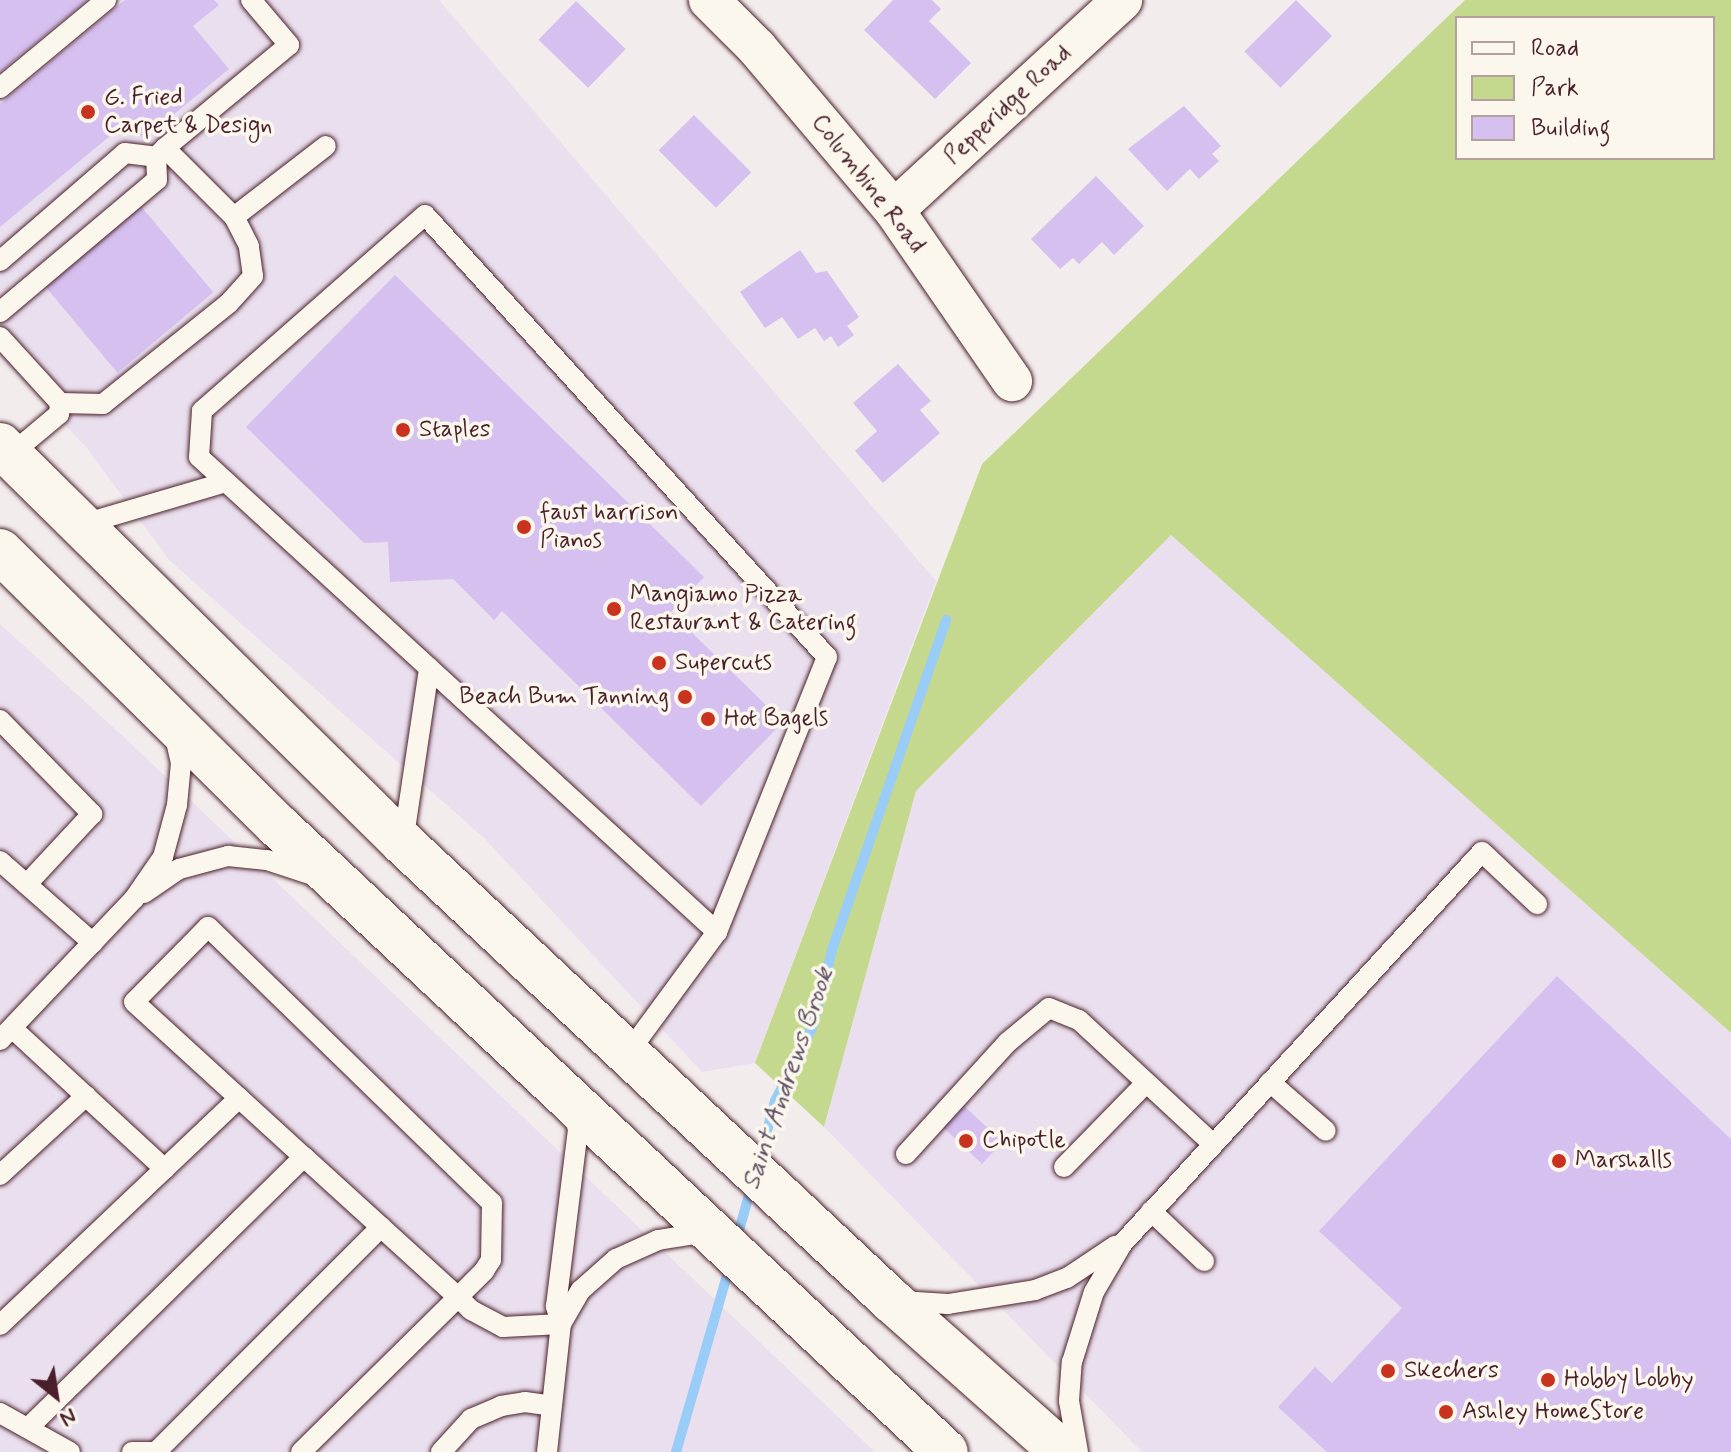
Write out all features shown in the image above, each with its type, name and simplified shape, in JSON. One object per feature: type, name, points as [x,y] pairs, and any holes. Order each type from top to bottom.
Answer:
[{"type":"highway","points":[[5,450],[403,843],[892,1301],[1062,1452]]},
{"type":"highway","points":[[0,551],[338,883],[946,1452]]},
{"type":"street","name":"Columbine Road","points":[[709,0],[757,48],[894,210],[1012,381]]},
{"type":"street","name":"Pepperidge Road","points":[[894,210],[1122,0]]},
{"type":"lane","points":[[0,88],[106,0]]},
{"type":"lane","points":[[0,261],[125,153],[161,152],[289,45],[251,0]]},
{"type":"lane","points":[[234,217],[326,146]]},
{"type":"lane","points":[[0,337],[60,403],[103,404],[229,303],[253,276],[249,246],[234,217],[161,152]]},
{"type":"lane","points":[[0,312],[157,180],[161,152]]},
{"type":"lane","points":[[628,1053],[717,932],[827,657],[425,215],[202,411],[199,457],[717,932]]},
{"type":"lane","points":[[5,450],[59,414],[60,403]]},
{"type":"lane","points":[[79,525],[226,482]]},
{"type":"lane","points":[[403,843],[429,668]]},
{"type":"lane","points":[[158,709],[173,732],[181,763],[177,805],[163,857],[134,899],[6,1034],[86,1096],[165,1169]]},
{"type":"lane","points":[[0,720],[92,814],[27,884]]},
{"type":"lane","points":[[892,1301],[948,1304],[1035,1290],[1093,1263],[1133,1231],[1482,852],[1537,904]]},
{"type":"lane","points":[[134,899],[179,869],[228,856],[267,860],[338,883]]},
{"type":"lane","points":[[0,861],[93,943]]},
{"type":"lane","points":[[301,1452],[464,1304],[491,1260],[492,1203],[208,927],[134,1002],[464,1304],[503,1327],[561,1324]]},
{"type":"lane","points":[[906,1154],[1008,1042],[1049,1008],[1079,1020],[1213,1144]]},
{"type":"lane","points":[[1270,1082],[1326,1131]]},
{"type":"lane","points":[[1064,1167],[1145,1084]]},
{"type":"lane","points":[[0,1175],[86,1096]]},
{"type":"lane","points":[[0,1325],[239,1098]]},
{"type":"lane","points":[[547,1452],[561,1324],[556,1306],[578,1129],[569,1099]]},
{"type":"lane","points":[[28,1428],[304,1157]]},
{"type":"lane","points":[[1151,1211],[1204,1261]]},
{"type":"lane","points":[[561,1324],[581,1290],[616,1259],[658,1240],[705,1225]]},
{"type":"lane","points":[[132,1452],[158,1452],[381,1227]]},
{"type":"lane","points":[[1078,1452],[1069,1401],[1072,1362],[1094,1292],[1133,1231]]},
{"type":"lane","points":[[441,1452],[471,1419],[501,1406],[525,1402],[552,1406]]},
{"type":"lane","points":[[0,1413],[70,1452]]},
{"type":"shaded area","points":[[0,0],[439,0],[936,581],[755,1063],[702,1072],[484,838],[169,560],[87,448],[0,356]]},
{"type":"shaded area","points":[[1171,535],[1731,1033],[1731,1452],[1142,1452],[824,1127],[916,791]]},
{"type":"shaded area","points":[[0,624],[126,739],[875,1452],[0,1452]]},
{"type":"green space","points":[[1465,0],[1731,0],[1731,1033],[1171,535],[916,791],[824,1127],[755,1063],[982,464]]},
{"type":"building","points":[[0,0],[87,0],[0,72]]},
{"type":"building","name":"G. Fried Carpet & Design","points":[[125,0],[214,0],[219,5],[193,26],[229,69],[144,139],[128,121],[0,227],[0,104]]},
{"type":"building","points":[[893,0],[932,0],[941,9],[929,21],[971,63],[935,99],[864,30]]},
{"type":"building","points":[[1296,0],[1332,36],[1280,88],[1244,52]]},
{"type":"building","points":[[576,1],[626,49],[588,88],[538,40]]},
{"type":"building","points":[[1184,106],[1221,146],[1212,154],[1219,161],[1199,179],[1190,169],[1167,191],[1128,149]]},
{"type":"building","points":[[694,115],[751,172],[716,208],[659,150]]},
{"type":"building","points":[[1096,176],[1144,226],[1114,255],[1102,242],[1079,264],[1073,258],[1060,269],[1031,239]]},
{"type":"building","points":[[140,205],[213,292],[118,373],[44,285]]},
{"type":"building","points":[[800,250],[816,273],[827,271],[859,317],[847,326],[854,335],[838,347],[831,336],[824,341],[815,328],[798,339],[782,317],[765,328],[740,292]]},
{"type":"building","points":[[395,275],[704,577],[671,612],[783,722],[701,806],[502,611],[494,620],[453,579],[390,582],[388,542],[364,543],[246,427]]},
{"type":"building","points":[[898,364],[931,401],[920,410],[940,433],[883,483],[855,451],[877,431],[853,403]]},
{"type":"building","points":[[1557,976],[1731,1139],[1731,1452],[1327,1452],[1278,1407],[1315,1367],[1332,1383],[1402,1308],[1319,1231]]},
{"type":"building","points":[[963,1105],[1002,1142],[982,1164],[943,1127]]},
{"type":"waterway","name":"Saint Andrews Brook","points":[[759,1161],[775,1101],[812,1028],[833,947],[946,620]]},
{"type":"waterway","name":"Saint Andrews Brook","points":[[737,1238],[752,1184]]},
{"type":"waterway","name":"Saint Andrews Brook","points":[[676,1452],[730,1265]]},
{"type":"place","name":"G. Fried Carpet & Design","points":[[88,112]]},
{"type":"place","name":"Staples","points":[[403,430]]},
{"type":"place","name":"faust harrison Pianos","points":[[524,527]]},
{"type":"place","name":"Mangiamo Pizza Restaurant & Catering","points":[[614,609]]},
{"type":"place","name":"Supercuts","points":[[659,663]]},
{"type":"place","name":"Beach Bum Tanning","points":[[685,697]]},
{"type":"place","name":"Hot Bagels","points":[[708,719]]},
{"type":"place","name":"Chipotle","points":[[966,1141]]},
{"type":"place","name":"Marshalls","points":[[1559,1161]]},
{"type":"place","name":"Skechers","points":[[1388,1371]]},
{"type":"place","name":"Hobby Lobby","points":[[1548,1380]]},
{"type":"place","name":"Ashley HomeStore","points":[[1446,1412]]}]
